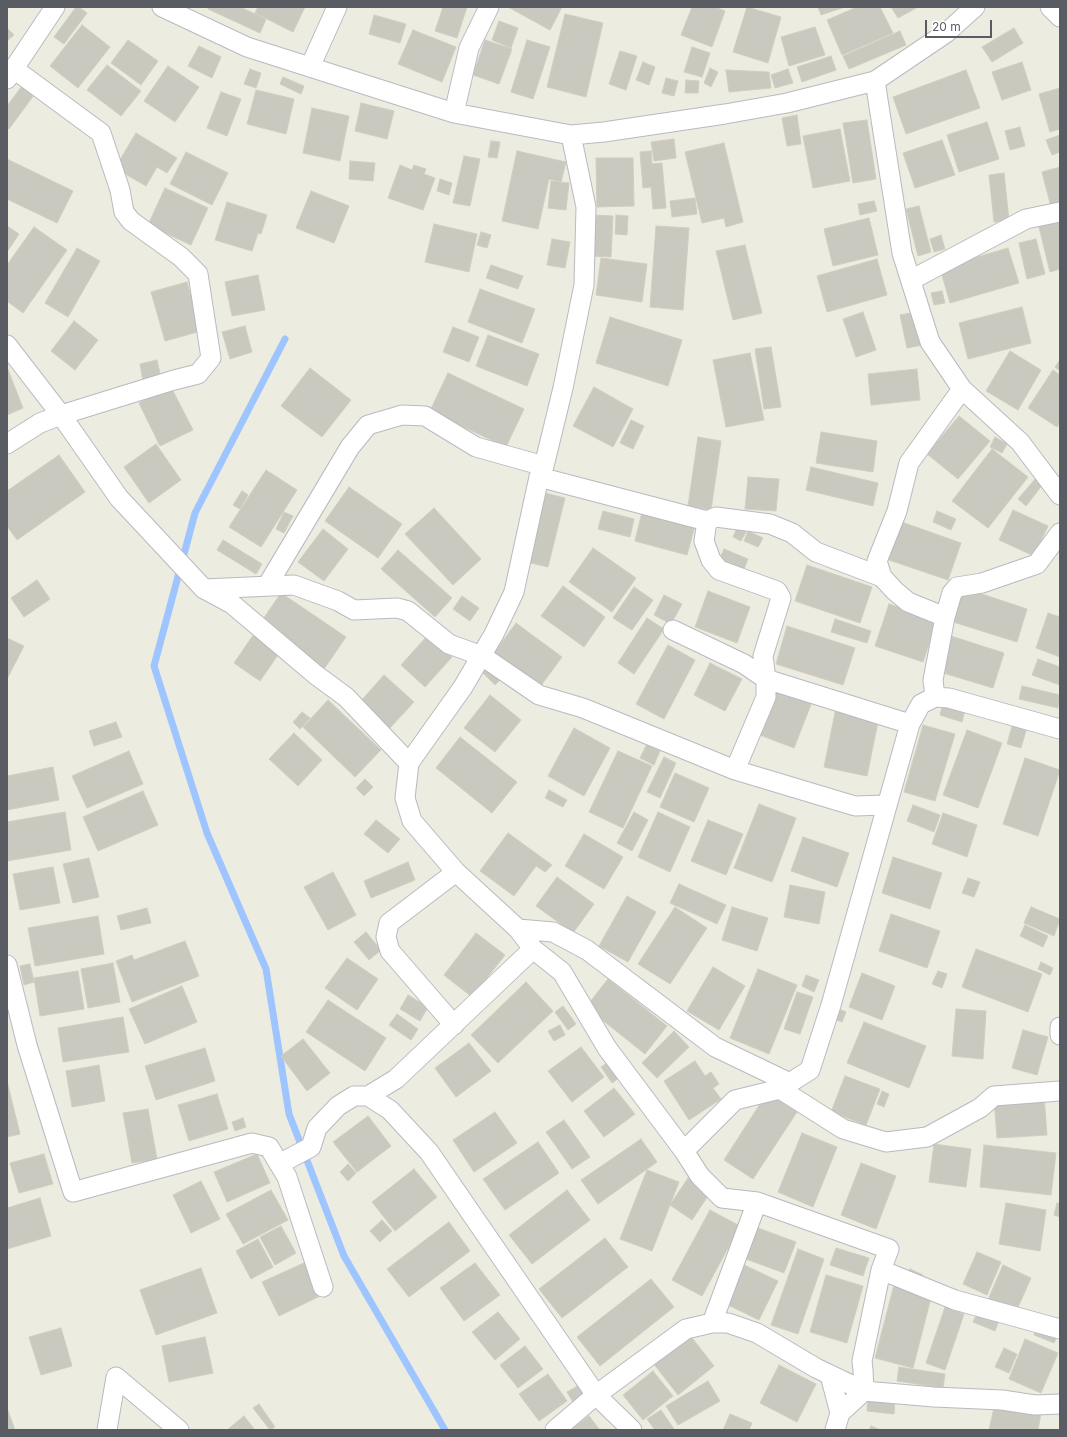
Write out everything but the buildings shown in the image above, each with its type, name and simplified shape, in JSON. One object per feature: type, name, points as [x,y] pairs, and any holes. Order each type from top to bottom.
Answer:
[{"type":"street","points":[[7,444],[40,423],[61,414],[198,374],[212,358],[198,274],[181,256],[131,221],[124,212],[120,190],[101,133],[10,74],[55,7]]},
{"type":"street","points":[[162,7],[247,47],[454,113],[572,135],[604,132],[725,114],[786,103],[875,81],[946,34],[975,7]]},
{"type":"street","points":[[310,67],[337,7]]},
{"type":"street","points":[[454,113],[469,48],[489,7]]},
{"type":"street","points":[[1050,7],[1060,17]]},
{"type":"street","points":[[875,81],[902,253],[930,342],[962,389],[1020,442],[1060,495]]},
{"type":"street","points":[[572,135],[586,207],[584,285],[563,388],[514,592],[494,634],[463,687],[409,763],[405,798],[412,820],[456,872],[518,929],[533,949],[562,972],[607,1048],[684,1151],[700,1176],[722,1198],[757,1202],[889,1250],[881,1270],[862,1361],[864,1391],[838,1421]]},
{"type":"street","points":[[911,280],[1026,219],[1060,212]]},
{"type":"street","points":[[7,345],[61,414],[119,498],[204,589],[232,604],[316,675],[346,697],[409,763]]},
{"type":"street","points":[[945,618],[908,602],[882,577],[877,561],[897,511],[909,463],[962,389]]},
{"type":"street","points":[[266,586],[350,447],[368,425],[402,415],[425,416],[476,447],[542,472],[707,521],[716,517],[770,524],[792,533],[816,552],[882,577]]},
{"type":"street","points":[[707,521],[704,541],[711,560],[719,570],[777,591],[781,598],[763,656],[766,678],[766,697],[735,770]]},
{"type":"street","points":[[935,697],[933,680],[945,618],[952,593],[957,587],[982,583],[1037,564],[1060,533]]},
{"type":"street","points":[[204,589],[294,585],[338,601],[354,610],[397,608],[408,611],[448,644],[482,656],[539,695],[583,708],[735,770],[855,806],[886,805]]},
{"type":"street","points":[[673,630],[744,664],[766,678],[910,724]]},
{"type":"street","points":[[684,1151],[735,1100],[785,1086],[810,1070],[831,1005],[910,724],[921,704],[935,697],[949,698],[1060,729]]},
{"type":"street","points":[[454,1025],[390,951],[386,937],[389,923],[456,872]]},
{"type":"street","points":[[518,929],[554,932],[587,950],[715,1047],[785,1086],[843,1129],[886,1142],[927,1137],[980,1108],[994,1096],[1060,1092]]},
{"type":"street","points":[[280,1164],[311,1147],[317,1128],[338,1106],[354,1096],[368,1096],[396,1079],[533,949]]},
{"type":"street","points":[[7,965],[27,1045],[73,1192],[252,1143],[269,1147],[287,1177],[323,1287]]},
{"type":"street","points":[[1060,1027],[1060,1035]]},
{"type":"street","points":[[390,1110],[396,1079]]},
{"type":"street","points":[[368,1096],[390,1110],[429,1152],[596,1395],[632,1430]]},
{"type":"street","points":[[712,1323],[757,1202]]},
{"type":"street","points":[[881,1270],[955,1300],[1060,1329]]},
{"type":"street","points":[[555,1430],[596,1395],[686,1329],[712,1323],[728,1323],[757,1333],[816,1368],[864,1391],[934,1397],[1002,1400],[1035,1405],[1060,1404]]},
{"type":"street","points":[[830,1375],[838,1421]]},
{"type":"street","points":[[107,1430],[116,1377],[179,1430]]},
{"type":"waterway","points":[[285,339],[195,513],[154,666],[207,833],[266,969],[289,1114],[344,1256],[445,1430]]}]
